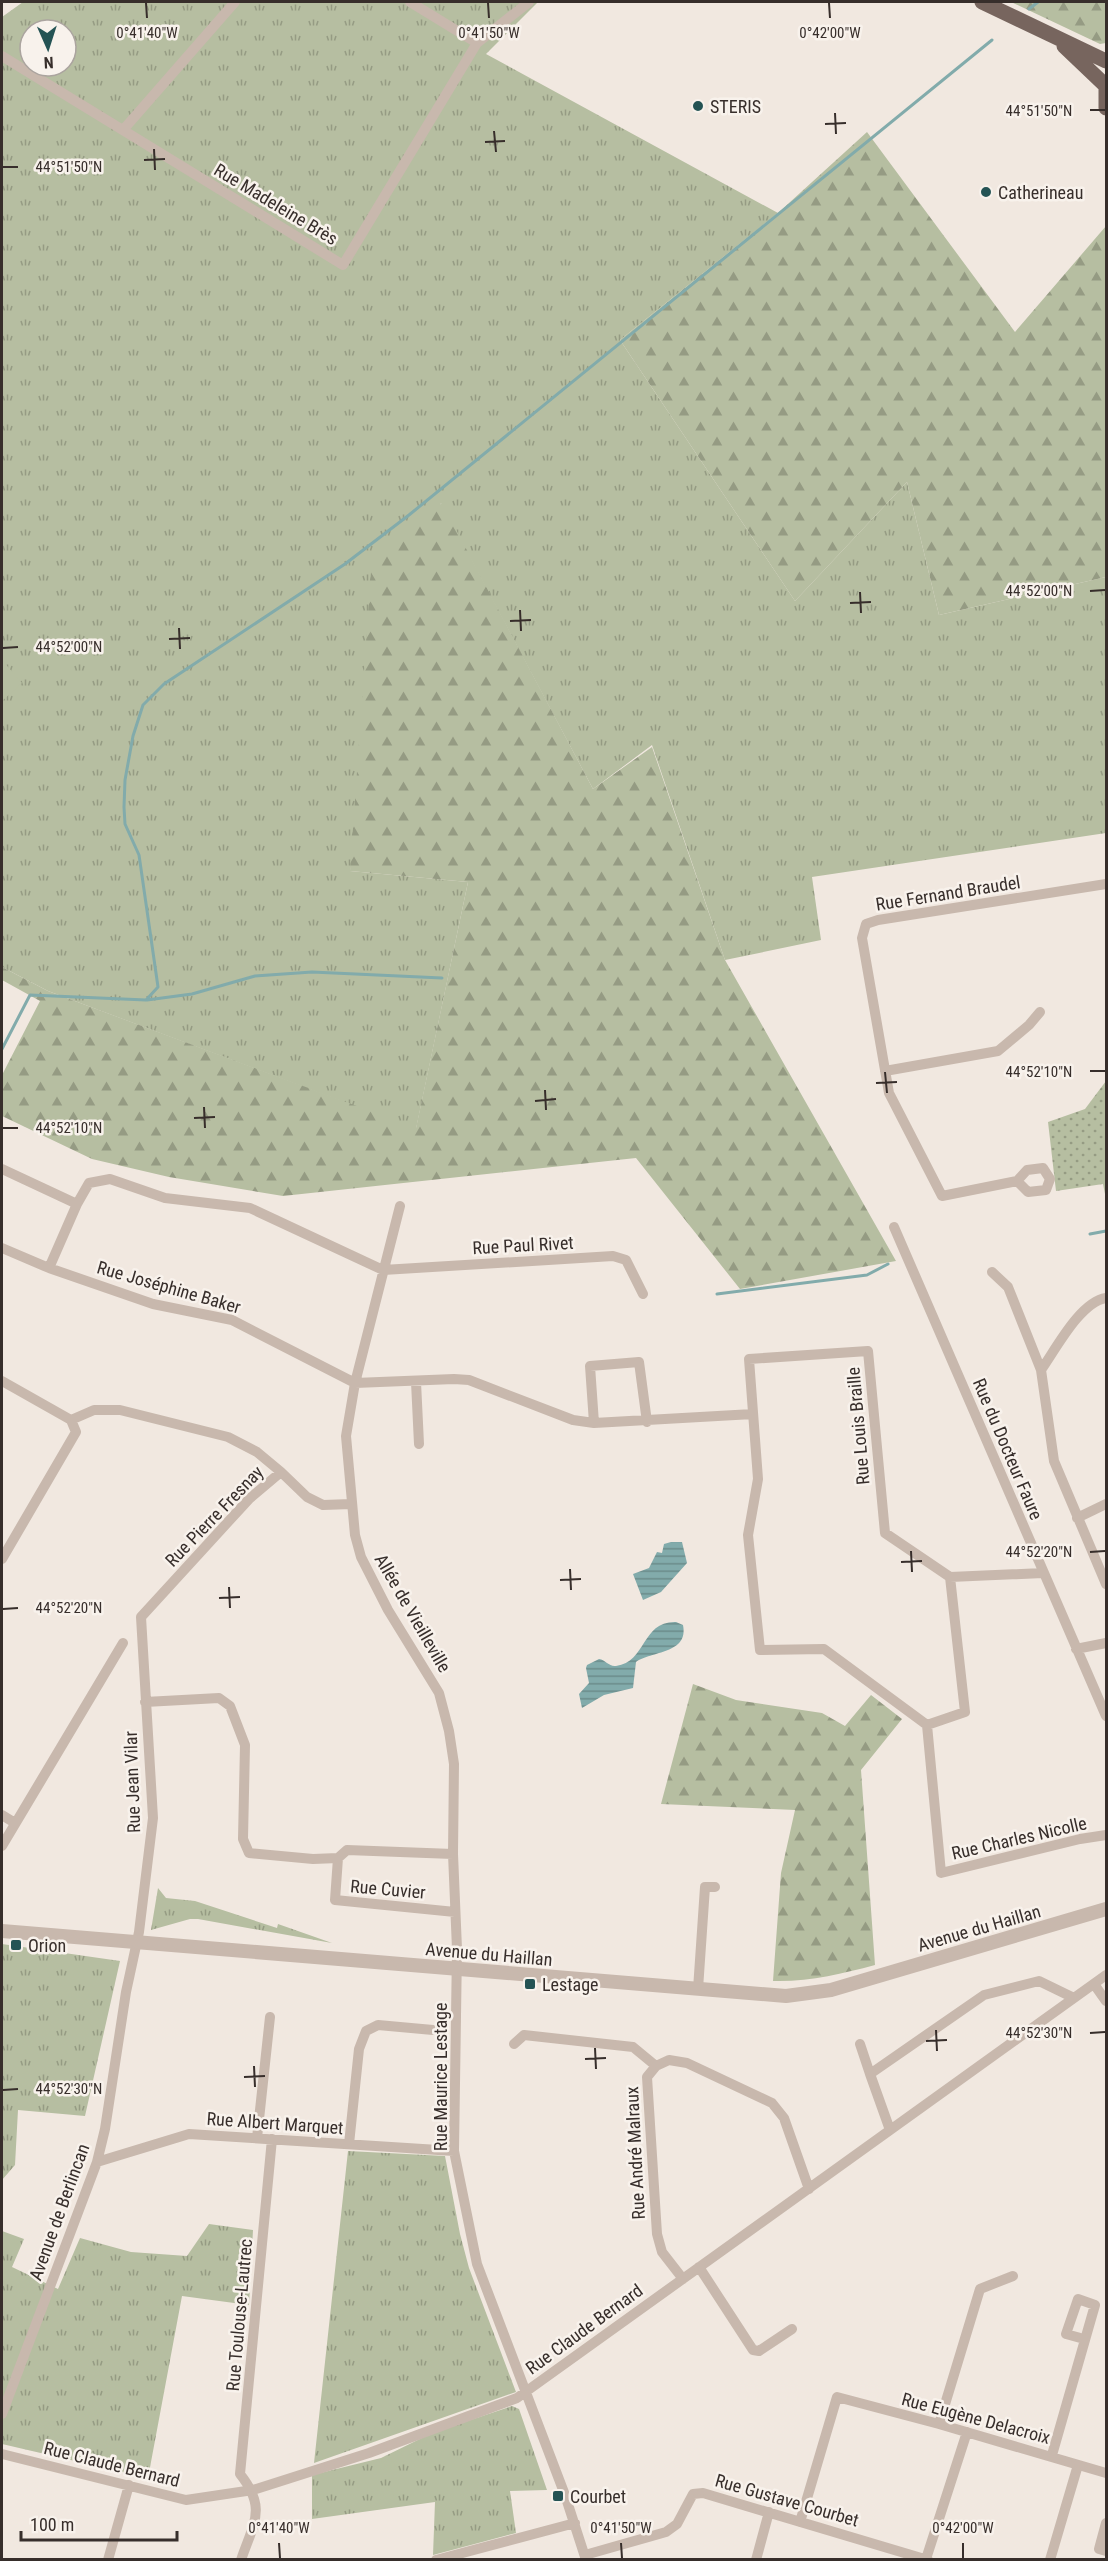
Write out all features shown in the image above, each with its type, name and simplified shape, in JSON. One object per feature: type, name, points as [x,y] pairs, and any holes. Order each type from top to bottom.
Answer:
[{"type":"main road","points":[[982,2],[1107,61]]},
{"type":"main road","points":[[1055,38],[1106,86],[1107,108]]},
{"type":"street","points":[[123,130],[235,2]]},
{"type":"street","points":[[410,2],[477,43],[529,2]]},
{"type":"street","name":"Rue Madeleine Brès","points":[[2,56],[343,265],[477,43]]},
{"type":"street","name":"Rue Fernand Braudel","points":[[1017,1181],[942,1196],[889,1093],[862,938],[866,924],[878,920],[1107,884]]},
{"type":"street","points":[[885,1071],[998,1051],[1029,1025],[1040,1012]]},
{"type":"street","points":[[2,1169],[77,1204]]},
{"type":"street","points":[[50,1268],[77,1204],[89,1183],[110,1179],[165,1198],[250,1208],[383,1270]]},
{"type":"street","name":"Allée de Vieilleville","points":[[400,1206],[355,1383],[346,1436],[351,1504],[355,1535],[361,1557],[388,1610],[439,1693],[454,1764],[453,1854],[457,1970]]},
{"type":"street","name":"Rue du Docteur Faure","points":[[894,1227],[1107,1716]]},
{"type":"street","name":"Rue Joséphine Baker","points":[[2,1248],[50,1268],[153,1304],[232,1320],[355,1383]]},
{"type":"street","name":"Rue Paul Rivet","points":[[383,1270],[613,1256],[626,1260],[643,1294]]},
{"type":"street","points":[[992,1272],[1008,1287],[1041,1370],[1054,1461],[1107,1584]]},
{"type":"street","points":[[1041,1370],[1085,1308],[1098,1299],[1107,1298]]},
{"type":"street","name":"Rue Louis Braille","points":[[927,1725],[824,1649],[760,1650],[748,1535],[758,1479],[749,1359],[868,1351],[885,1533],[951,1577]]},
{"type":"street","points":[[594,1423],[590,1366],[639,1362],[647,1422]]},
{"type":"street","points":[[355,1383],[469,1380],[573,1420],[594,1423],[647,1422],[753,1414]]},
{"type":"street","points":[[2,1381],[70,1420],[76,1432],[2,1559]]},
{"type":"street","points":[[416,1382],[418,1444]]},
{"type":"street","points":[[70,1420],[94,1410],[120,1410],[228,1437],[257,1452],[281,1472]]},
{"type":"street","name":"Rue Pierre Fresnay","points":[[141,1617],[249,1499],[281,1472],[308,1497],[323,1505],[351,1504]]},
{"type":"street","points":[[1077,1518],[1107,1504]]},
{"type":"street","points":[[927,1725],[965,1712],[951,1577],[1043,1573]]},
{"type":"street","name":"Rue Jean Vilar","points":[[136,1943],[153,1818],[141,1617]]},
{"type":"street","points":[[2,1846],[123,1643]]},
{"type":"street","points":[[1076,1649],[1107,1643]]},
{"type":"street","points":[[145,1701],[219,1698],[230,1706],[245,1744],[243,1839],[249,1853],[313,1859],[338,1858]]},
{"type":"street","name":"Rue Charles Nicolle","points":[[927,1725],[941,1874],[1080,1839],[1107,1835]]},
{"type":"street","points":[[2,1815],[15,1823]]},
{"type":"street","name":"Rue Cuvier","points":[[453,1854],[347,1850],[338,1858],[335,1900],[454,1912]]},
{"type":"street","points":[[698,1989],[705,1887],[715,1887]]},
{"type":"street","name":"Avenue du Haillan","points":[[2,1931],[778,1996],[814,1994],[1107,1910]]},
{"type":"street","name":"Avenue de Berlincan","points":[[2,2414],[97,2162],[105,2128],[136,1943]]},
{"type":"street","name":"Rue Maurice Lestage","points":[[457,1970],[454,2151],[477,2264],[575,2523],[585,2557]]},
{"type":"street","name":"Rue Claude Bernard","points":[[2,2454],[186,2500],[253,2490],[369,2453],[517,2398],[1107,1975]]},
{"type":"street","points":[[870,2074],[984,1995],[1039,1981],[1074,1998]]},
{"type":"street","points":[[1094,1984],[1107,2001]]},
{"type":"street","points":[[257,2138],[270,2017]]},
{"type":"street","points":[[349,2144],[359,2049],[366,2031],[378,2025],[433,2030]]},
{"type":"street","name":"Rue André Malraux","points":[[514,2044],[524,2035],[633,2047],[656,2066],[647,2077],[657,2234],[662,2252],[683,2279]]},
{"type":"street","points":[[860,2044],[890,2130]]},
{"type":"street","points":[[656,2066],[669,2060],[687,2063],[772,2103],[784,2118],[809,2189]]},
{"type":"street","name":"Rue Albert Marquet","points":[[97,2162],[189,2134],[454,2151]]},
{"type":"street","name":"Rue Toulouse-Lautrec","points":[[253,2490],[240,2474],[272,2139]]},
{"type":"street","points":[[699,2267],[753,2350],[759,2351],[792,2329]]},
{"type":"street","points":[[939,2424],[980,2289],[1013,2276]]},
{"type":"street","points":[[1052,2456],[1084,2339]]},
{"type":"street","name":"Rue Eugène Delacroix","points":[[800,2522],[837,2397],[1107,2473]]},
{"type":"street","points":[[927,2559],[967,2432]]},
{"type":"street","points":[[1050,2559],[1078,2465]]},
{"type":"street","points":[[108,2559],[129,2485]]},
{"type":"street","points":[[242,2559],[257,2514],[253,2490]]},
{"type":"street","name":"Rue Gustave Courbet","points":[[585,2557],[666,2532],[677,2524],[693,2494],[703,2493],[800,2522],[889,2554],[927,2559]]},
{"type":"street","points":[[756,2559],[769,2512]]},
{"type":"street","points":[[436,2559],[575,2523]]},
{"type":"street","points":[[1107,2523],[1100,2549],[1107,2551]]},
{"type":"green space","points":[[23,2],[538,2],[486,54],[778,213],[620,340],[795,601],[907,482],[939,615],[1106,577],[1106,833],[812,877],[821,940],[725,960],[652,745],[593,789],[441,503],[350,871],[468,882],[416,1129],[48,991],[2,967],[2,17]]},
{"type":"green space","points":[[1011,2],[1106,2],[1106,43],[1100,44]]},
{"type":"green space","points":[[867,132],[1015,332],[1106,226],[1106,577],[939,615],[907,482],[795,601],[620,340],[778,213]]},
{"type":"green space","points":[[442,503],[593,789],[652,747],[725,960],[896,1261],[740,1289],[636,1158],[283,1196],[169,1177],[92,1159],[2,1116],[2,1075],[40,1001],[2,980],[2,967],[48,991],[416,1128],[468,882],[350,871],[372,558]]},
{"type":"green space","points":[[2,660],[22,683],[2,701]]},
{"type":"green space","points":[[1106,1081],[1106,1199],[1103,1184],[1056,1191],[1048,1122],[1085,1109]]},
{"type":"green space","points":[[693,1684],[736,1700],[822,1713],[845,1726],[871,1695],[902,1719],[861,1770],[875,1965],[812,1979],[773,1981],[781,1873],[795,1810],[661,1804]]},
{"type":"green space","points":[[158,1888],[166,1898],[195,1901],[277,1928],[278,1924],[332,1943],[198,1919],[190,1919],[151,1930]]},
{"type":"green space","points":[[2,1944],[120,1961],[85,2116],[18,2110],[15,2165],[2,2180]]},
{"type":"green space","points":[[348,2151],[445,2156],[469,2268],[516,2392],[314,2463]]},
{"type":"green space","points":[[209,2224],[253,2230],[249,2305],[182,2296],[148,2478],[2,2444],[2,2231],[24,2239],[12,2267],[58,2289],[80,2238],[131,2252],[187,2256]]},
{"type":"green space","points":[[512,2406],[519,2409],[547,2490],[510,2491],[516,2533],[433,2555],[435,2502],[312,2519],[312,2475],[381,2458],[432,2433]]},
{"type":"water","points":[[682,1542],[687,1563],[661,1592],[643,1600],[633,1574],[649,1568],[657,1552],[662,1553],[664,1544]]},
{"type":"water","points":[[676,1622],[683,1625],[680,1641],[675,1647],[636,1662],[633,1688],[604,1695],[582,1708],[579,1694],[589,1683],[587,1665],[599,1659],[614,1666],[626,1663],[634,1657],[656,1628],[665,1623]]},
{"type":"waterway","points":[[1029,9],[1038,2]]},
{"type":"waterway","points":[[2,1049],[30,995],[146,1000],[158,987],[139,855],[125,824],[124,807],[125,780],[133,736],[143,705],[164,684],[345,564],[409,515],[992,40]]},
{"type":"waterway","points":[[147,1000],[192,994],[255,976],[312,972],[442,978]]},
{"type":"waterway","points":[[1090,1234],[1106,1231]]},
{"type":"waterway","points":[[717,1294],[867,1275],[888,1264]]},
{"type":"place","name":"STERIS","points":[[698,106]]},
{"type":"place","name":"Catherineau","points":[[986,192]]},
{"type":"place","name":"Orion","points":[[16,1945]]},
{"type":"place","name":"Lestage","points":[[530,1984]]},
{"type":"place","name":"Courbet","points":[[558,2496]]}]
